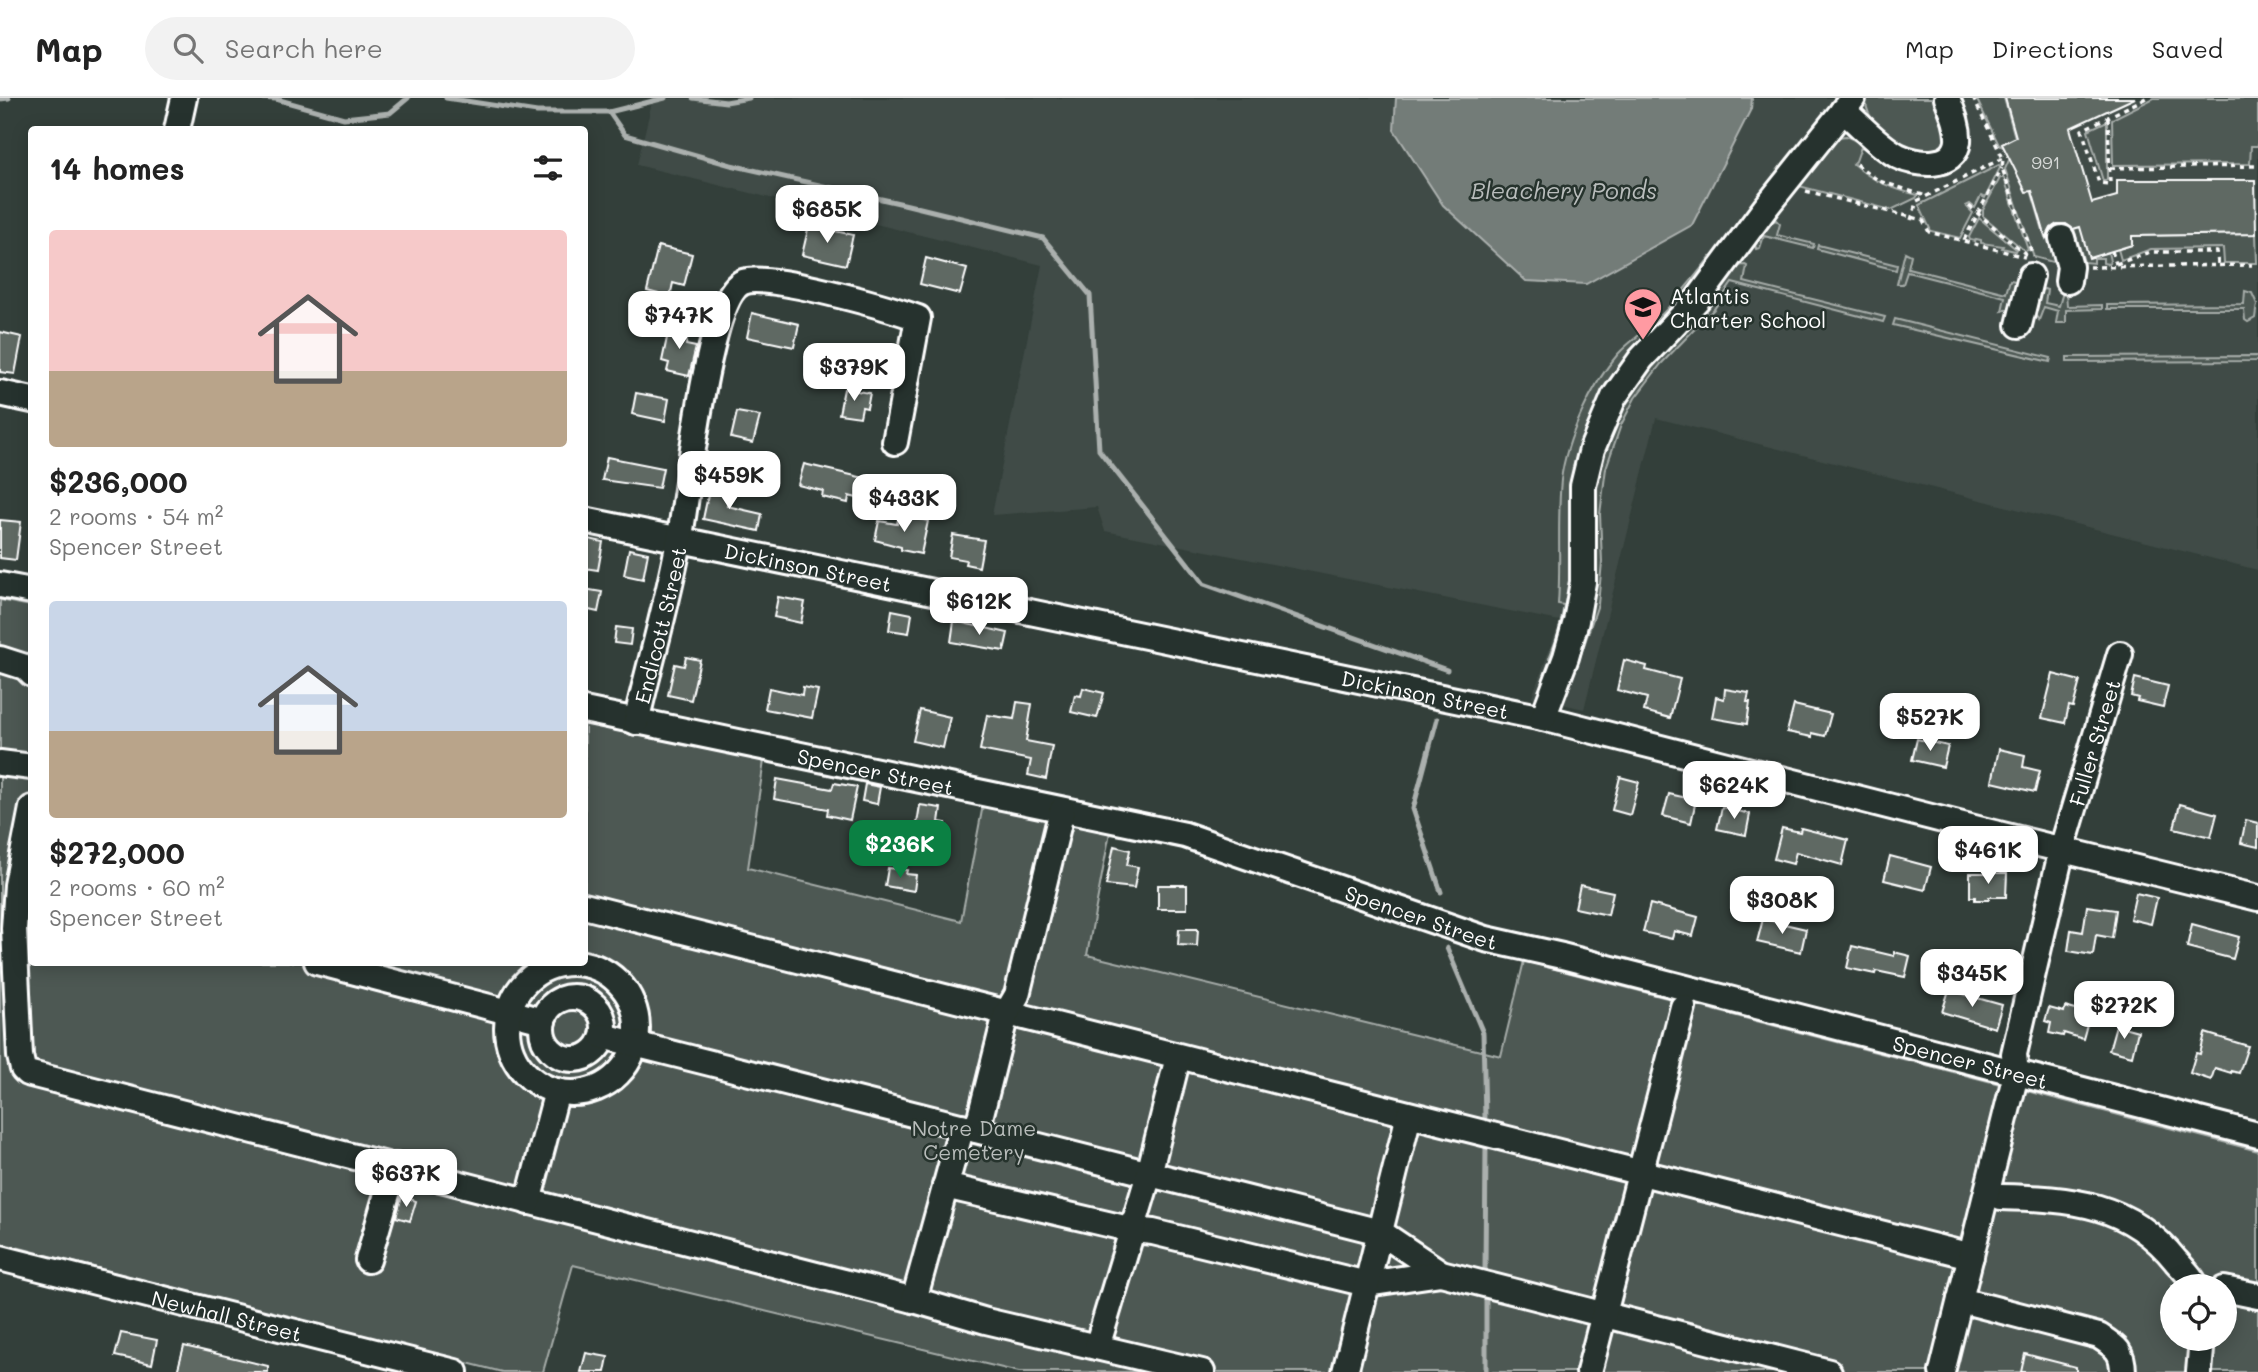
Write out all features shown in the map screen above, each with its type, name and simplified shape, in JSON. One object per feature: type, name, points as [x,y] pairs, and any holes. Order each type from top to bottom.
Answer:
[{"type":"street","points":[[178,126],[184,98]]},
{"type":"street","points":[[1542,718],[1566,656],[1580,599],[1583,582],[1583,486],[1598,430],[1625,380],[1641,359],[1740,254],[1848,104],[1897,155],[1927,164],[1936,163],[1949,156],[1958,143],[1957,128],[1947,98]]},
{"type":"street","points":[[2062,238],[2070,267],[2076,274]]},
{"type":"street","points":[[2019,325],[2030,267]]},
{"type":"street","name":"Endicott Street","points":[[636,722],[680,540],[698,410],[719,323],[727,300],[738,285],[749,280],[780,282],[918,318],[895,442]]},
{"type":"street","points":[[0,393],[28,399]]},
{"type":"street","name":"Dickinson Street","points":[[588,521],[1542,718],[2258,898]]},
{"type":"street","points":[[0,585],[28,591]]},
{"type":"street","name":"Fuller Street","points":[[1942,1372],[2015,1074],[2014,1054],[2062,849],[2120,654]]},
{"type":"street","points":[[0,659],[28,670]]},
{"type":"street","name":"Spencer Street","points":[[588,711],[1185,835],[1486,939],[1562,956],[2258,1135]]},
{"type":"street","points":[[0,763],[28,766]]},
{"type":"street","points":[[914,1300],[945,1186],[969,1128],[1006,1013],[1017,995],[1062,810]]},
{"type":"street","points":[[28,818],[11,858],[24,887],[14,946],[20,1056],[23,1069],[27,1073],[914,1300],[986,1321],[1202,1372]]},
{"type":"street","points":[[588,907],[1971,1256]]},
{"type":"street","points":[[557,966],[537,973],[516,995],[508,1012],[509,1044],[516,1060],[533,1079],[557,1091],[574,1093],[607,1083],[620,1072],[630,1058],[638,1027],[630,997],[621,985],[610,975],[588,965]]},
{"type":"street","points":[[332,966],[543,1021]]},
{"type":"street","points":[[575,997],[586,1000],[601,1015],[603,1035],[593,1052],[584,1057],[565,1058],[557,1054],[544,1039],[543,1021],[555,1003],[575,997]]},
{"type":"street","points":[[1589,1372],[1683,1007]]},
{"type":"street","points":[[603,1035],[1380,1232],[1440,1273],[1829,1372]]},
{"type":"street","points":[[1097,1347],[1149,1174],[1178,1057]]},
{"type":"street","points":[[528,1202],[557,1091]]},
{"type":"street","points":[[1345,1372],[1409,1115]]},
{"type":"street","points":[[368,1260],[395,1166]]},
{"type":"street","points":[[945,1186],[1133,1230],[1153,1232],[1367,1284],[1440,1273]]},
{"type":"street","points":[[2001,1197],[2079,1202],[2113,1212],[2143,1227],[2190,1274]]},
{"type":"street","name":"Newhall Street","points":[[0,1258],[455,1372]]},
{"type":"street","points":[[2237,1292],[2258,1296]]},
{"type":"street","points":[[1960,1300],[2099,1336],[2117,1347],[2123,1363],[2123,1372]]},
{"type":"street","points":[[2199,1372],[2201,1351]]},
{"type":"path","points":[[1963,241],[2002,168],[2003,158],[1973,98]]},
{"type":"path","points":[[2108,117],[2110,184],[2099,183],[2082,130],[2108,117],[2146,98]]},
{"type":"path","points":[[1911,219],[1917,201],[2003,158]]},
{"type":"path","points":[[1856,164],[1879,181],[1928,196]]},
{"type":"path","points":[[2110,168],[2258,166]]},
{"type":"path","points":[[2002,168],[2033,258],[2030,267]]},
{"type":"path","points":[[1794,188],[1923,220],[1928,232],[1963,241],[2030,267]]},
{"type":"path","points":[[1969,206],[2030,267]]},
{"type":"path","points":[[2112,251],[2116,265]]},
{"type":"path","points":[[2116,265],[2150,252],[2217,252],[2218,265]]},
{"type":"path","points":[[2076,274],[2116,265],[2252,265]]},
{"type":"path","points":[[2104,266],[2105,272]]},
{"type":"shaded area","name":"Atlantis Charter School","points":[[653,98],[2258,98],[2258,570],[1656,418],[1584,709],[1532,697],[1560,621],[1105,531],[1097,507],[992,515],[1042,265],[637,165]]},
{"type":"green space","points":[[1867,98],[1937,98],[1947,131],[1941,146],[1929,150],[1915,148],[1886,133],[1874,122],[1867,110]]},
{"type":"green space","points":[[1976,98],[2004,98],[2016,141],[2003,147],[1999,145]]},
{"type":"green space","points":[[2154,98],[2258,98],[2258,146],[2251,146],[2250,164],[2113,165],[2112,119]]},
{"type":"green space","points":[[2107,121],[2107,180],[2103,181],[2088,130]]},
{"type":"green space","points":[[1846,136],[1862,144],[1853,164],[1883,184],[1918,195],[1916,198],[1891,210],[1795,185],[1838,137]]},
{"type":"green space","points":[[2021,156],[2045,237],[2052,235],[2060,264],[2034,257],[2005,169],[2009,160]]},
{"type":"green space","points":[[1999,165],[1985,198],[1981,196],[1975,208],[1970,204],[1966,206],[1973,213],[1960,238],[1931,231],[1919,205]]},
{"type":"green space","points":[[2000,178],[2004,178],[2028,250],[2025,251],[1983,216],[1983,210]]},
{"type":"green space","points":[[1979,218],[2016,249],[2015,251],[2002,248],[2003,246],[1981,243],[1981,240],[1970,240]]},
{"type":"green space","points":[[1776,220],[1780,224],[1777,235],[1814,244],[1813,248],[1764,236],[1760,248],[1756,249],[1754,240],[1769,223]]},
{"type":"green space","points":[[2080,227],[2108,252],[2108,264],[2103,263],[2103,258],[2094,258],[2094,263],[2084,262],[2074,229]]},
{"type":"green space","points":[[2256,234],[2257,263],[2224,263],[2223,248],[2151,249],[2121,260],[2118,249],[2132,245],[2132,236]]},
{"type":"green space","points":[[1818,245],[1897,265],[1896,270],[1817,249]]},
{"type":"green space","points":[[1905,252],[1911,255],[1908,268],[2006,293],[2010,280],[2015,281],[2018,287],[2012,308],[2002,311],[2005,297],[1907,272],[1903,284],[1897,284]]},
{"type":"green space","points":[[1710,257],[1716,260],[1603,396],[1573,596],[1556,660],[1549,658],[1559,632],[1564,605],[1558,604],[1560,495],[1564,464],[1574,431],[1589,397],[1608,367],[1622,350],[1669,307]]},
{"type":"green space","points":[[1745,265],[1744,282],[1885,317],[1883,322],[1732,283],[1714,309],[1661,364],[1635,398],[1621,425],[1606,468],[1600,514],[1602,562],[1598,604],[1579,660],[1576,659],[1599,459],[1614,418],[1645,371],[1736,266]]},
{"type":"green space","points":[[2047,290],[2045,303],[2059,306],[2063,292],[2066,291],[2067,306],[2102,305],[2102,309],[2066,310],[2066,323],[2056,323],[2058,311],[2044,307],[2039,320],[2033,313],[2038,292]]},
{"type":"green space","points":[[2245,291],[2252,293],[2257,304],[2255,318],[2248,322],[2245,320],[2244,309],[2107,309],[2107,305],[2244,304]]},
{"type":"green space","points":[[1895,319],[2051,358],[2050,362],[1893,325]]},
{"type":"green space","points":[[2258,356],[2258,361],[2067,362],[2067,357]]},
{"type":"green space","name":"Notre Dame Cemetery","points":[[0,600],[28,605],[28,966],[588,966],[588,725],[764,761],[748,868],[961,921],[983,805],[1110,832],[1087,955],[1501,1056],[1524,961],[2258,1151],[2258,1372],[1019,1372],[573,1265],[543,1372],[502,1372],[0,1243]]},
{"type":"water","name":"Bleachery Ponds","points":[[1396,98],[1752,98],[1751,109],[1692,225],[1586,284],[1526,281],[1443,205],[1394,130]]},
{"type":"building","points":[[2005,98],[2135,98],[2070,128],[2092,203],[2117,196],[2117,180],[2255,180],[2256,234],[2132,236],[2132,245],[2089,258],[2080,227],[2073,229],[2066,224],[2057,224],[2051,228],[2046,238],[2032,191],[2026,192],[2002,144],[2016,137]]},
{"type":"building","points":[[809,225],[853,235],[846,265],[802,255]]},
{"type":"building","points":[[658,246],[692,254],[684,286],[673,283],[670,297],[647,291]]},
{"type":"building","points":[[926,258],[967,269],[960,294],[920,284]]},
{"type":"building","points":[[752,313],[799,324],[794,347],[747,337]]},
{"type":"building","points":[[670,324],[689,327],[686,345],[696,347],[689,376],[667,371],[669,363],[662,361]]},
{"type":"building","points":[[0,332],[22,337],[15,374],[0,372]]},
{"type":"building","points":[[844,389],[870,393],[867,408],[862,407],[860,417],[839,414]]},
{"type":"building","points":[[636,393],[669,399],[665,421],[632,414]]},
{"type":"building","points":[[737,412],[760,416],[753,443],[731,438]]},
{"type":"building","points":[[607,457],[663,468],[659,488],[602,480]]},
{"type":"building","points":[[804,464],[877,481],[873,502],[849,496],[848,503],[822,497],[823,491],[798,485]]},
{"type":"building","points":[[710,486],[730,490],[727,506],[762,514],[759,531],[703,519]]},
{"type":"building","points":[[899,515],[928,521],[921,554],[875,540],[879,521],[897,524]]},
{"type":"building","points":[[0,520],[21,522],[16,560],[0,558]]},
{"type":"building","points":[[953,535],[984,540],[979,567],[965,564],[966,560],[949,557]]},
{"type":"building","points":[[588,539],[603,542],[598,570],[588,569]]},
{"type":"building","points":[[629,549],[648,553],[643,579],[624,575]]},
{"type":"building","points":[[588,590],[602,592],[598,612],[588,610]]},
{"type":"building","points":[[778,597],[805,602],[801,623],[774,617]]},
{"type":"building","points":[[892,610],[912,614],[909,633],[889,630]]},
{"type":"building","points":[[954,621],[1008,633],[1004,651],[951,642]]},
{"type":"building","points":[[616,627],[632,629],[630,645],[614,643]]},
{"type":"building","points":[[686,657],[700,660],[691,700],[668,695],[675,664],[684,666]]},
{"type":"building","points":[[1624,660],[1647,666],[1646,670],[1680,679],[1670,718],[1644,711],[1647,698],[1617,690]]},
{"type":"building","points":[[2053,674],[2080,681],[2073,707],[2069,706],[2065,723],[2042,718]]},
{"type":"building","points":[[2135,678],[2168,686],[2163,707],[2137,701],[2138,698],[2131,696]]},
{"type":"building","points":[[803,687],[818,690],[812,718],[765,709],[769,688],[802,695]]},
{"type":"building","points":[[1083,688],[1104,693],[1097,718],[1071,712],[1075,695],[1081,696]]},
{"type":"building","points":[[1725,689],[1749,693],[1747,724],[1712,718],[1716,697],[1724,699]]},
{"type":"building","points":[[1017,702],[1032,704],[1026,741],[1052,746],[1046,779],[1028,775],[1031,760],[980,750],[987,715],[1014,719]]},
{"type":"building","points":[[1794,705],[1831,714],[1825,736],[1812,733],[1812,737],[1787,732]]},
{"type":"building","points":[[920,710],[950,717],[943,748],[913,741]]},
{"type":"building","points":[[1917,739],[1948,746],[1943,767],[1912,760]]},
{"type":"building","points":[[1999,749],[2025,755],[2023,767],[2040,771],[2035,792],[1992,782]]},
{"type":"building","points":[[1620,777],[1639,782],[1630,815],[1612,810]]},
{"type":"building","points":[[777,779],[832,789],[834,783],[857,787],[850,820],[827,815],[828,809],[774,799]]},
{"type":"building","points":[[865,784],[880,787],[877,804],[862,801]]},
{"type":"building","points":[[1669,794],[1696,800],[1691,823],[1663,816]]},
{"type":"building","points":[[2180,804],[2217,814],[2211,837],[2174,828]]},
{"type":"building","points":[[920,805],[941,808],[939,822],[946,823],[943,841],[915,836]]},
{"type":"building","points":[[1722,807],[1750,814],[1746,835],[1717,829]]},
{"type":"building","points":[[2246,820],[2258,823],[2258,847],[2241,843]]},
{"type":"building","points":[[1782,828],[1800,832],[1801,828],[1848,840],[1842,865],[1796,852],[1793,864],[1774,859]]},
{"type":"building","points":[[1114,846],[1130,850],[1127,865],[1138,867],[1134,888],[1106,885]]},
{"type":"building","points":[[1890,856],[1931,867],[1925,890],[1884,880]]},
{"type":"building","points":[[888,868],[907,870],[906,874],[916,875],[914,891],[885,886]]},
{"type":"building","points":[[1970,873],[2007,873],[2006,897],[1975,900],[1975,897],[1970,897]]},
{"type":"building","points":[[1158,885],[1187,885],[1187,909],[1158,909]]},
{"type":"building","points":[[1580,885],[1613,892],[1608,915],[1575,908]]},
{"type":"building","points":[[2136,893],[2157,898],[2151,924],[2130,919]]},
{"type":"building","points":[[1650,904],[1698,917],[1693,936],[1674,931],[1672,939],[1643,932]]},
{"type":"building","points":[[2087,906],[2116,910],[2112,938],[2096,935],[2093,955],[2068,951],[2071,930],[2083,932]]},
{"type":"building","points":[[1763,919],[1806,929],[1801,952],[1757,942]]},
{"type":"building","points":[[2192,924],[2239,937],[2233,959],[2187,947]]},
{"type":"building","points":[[1179,929],[1198,929],[1197,946],[1178,945]]},
{"type":"building","points":[[1852,946],[1894,956],[1894,952],[1910,956],[1905,977],[1847,968]]},
{"type":"building","points":[[1949,990],[2002,1005],[1995,1028],[1942,1012]]},
{"type":"building","points":[[2065,1007],[2090,1014],[2083,1039],[2064,1033],[2063,1036],[2049,1033],[2051,1023],[2045,1021],[2049,1008],[2064,1012]]},
{"type":"building","points":[[2116,1025],[2138,1031],[2132,1056],[2109,1050]]},
{"type":"building","points":[[2205,1033],[2248,1046],[2239,1073],[2215,1068],[2211,1080],[2190,1073],[2196,1053],[2200,1054]]},
{"type":"building","points":[[402,1196],[416,1201],[410,1221],[396,1217]]},
{"type":"building","points":[[121,1333],[157,1340],[152,1364],[115,1356]]},
{"type":"building","points":[[184,1346],[268,1366],[268,1372],[177,1372]]},
{"type":"building","points":[[586,1353],[608,1357],[605,1372],[581,1372]]},
{"type":"building","points":[[2025,1354],[2076,1367],[2076,1372],[2021,1372]]},
{"type":"waterway","points":[[0,99],[9,98]]},
{"type":"waterway","points":[[261,98],[276,99],[344,118],[390,113],[408,98]]},
{"type":"waterway","points":[[446,98],[537,112],[609,112],[665,98]]},
{"type":"waterway","points":[[693,98],[726,102],[749,98]]},
{"type":"waterway","points":[[609,112],[625,135],[731,165],[1043,238],[1090,295],[1099,450],[1204,584],[1447,670]]},
{"type":"waterway","points":[[1437,719],[1413,809],[1441,892]]},
{"type":"waterway","points":[[1447,948],[1483,1033],[1485,1117]]},
{"type":"waterway","points":[[1485,1271],[1486,1145]]},
{"type":"waterway","points":[[1486,1298],[1486,1372]]},
{"type":"place","name":"Atlantis Charter School","points":[[1643,341]]}]
